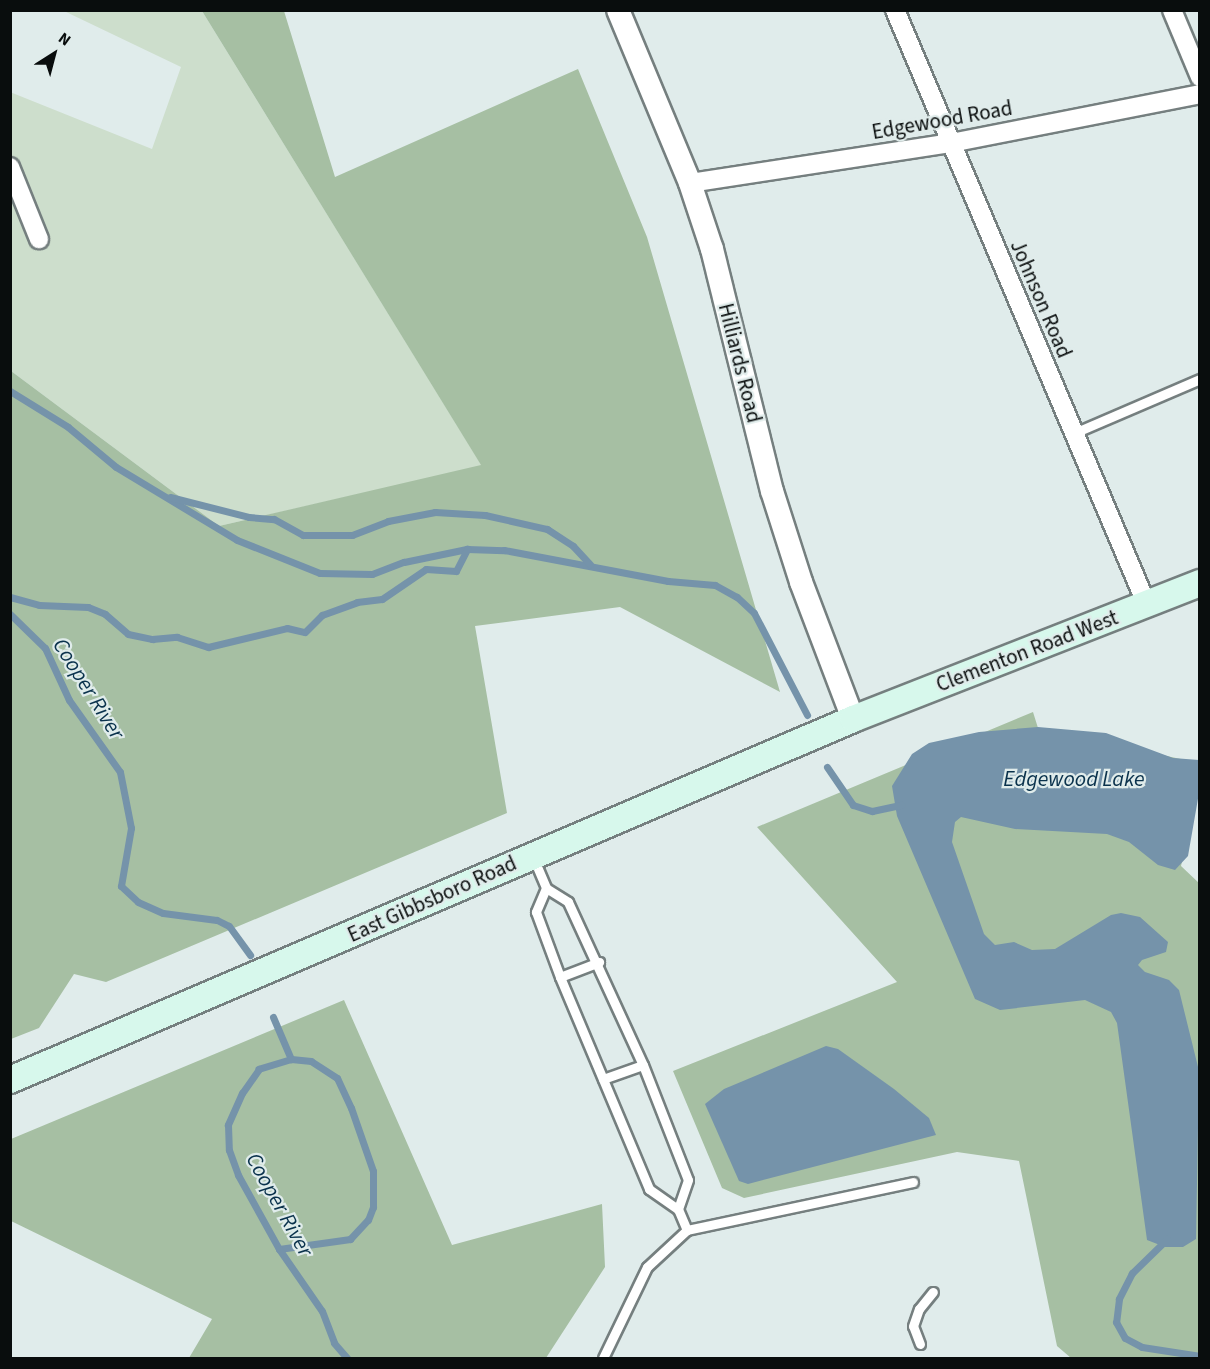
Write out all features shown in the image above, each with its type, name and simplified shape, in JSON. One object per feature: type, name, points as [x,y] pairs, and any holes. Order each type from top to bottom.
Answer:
[{"type":"main road","name":"Clementon Road West","points":[[854,719],[1200,583]]},
{"type":"main road","name":"East Gibbsboro Road","points":[[10,1080],[854,719]]},
{"type":"street","name":"Hilliards Road","points":[[618,10],[690,183],[712,249],[772,491],[801,582],[854,719]]},
{"type":"street","name":"Johnson Road","points":[[895,10],[1147,605]]},
{"type":"street","points":[[1172,10],[1200,76]]},
{"type":"street","name":"Edgewood Road","points":[[690,183],[951,143],[1200,94]]},
{"type":"street","points":[[10,167],[39,239]]},
{"type":"lane","points":[[1074,433],[1200,379]]},
{"type":"lane","points":[[533,855],[546,888],[568,902],[598,962],[643,1065],[688,1180],[678,1209]]},
{"type":"lane","points":[[546,888],[536,912],[560,977],[649,1189],[678,1209],[687,1230]]},
{"type":"lane","points":[[560,977],[598,962]]},
{"type":"lane","points":[[603,1079],[643,1065]]},
{"type":"lane","points":[[603,1359],[647,1267],[687,1230],[913,1182]]},
{"type":"lane","points":[[920,1344],[914,1326],[919,1309],[933,1292]]},
{"type":"green space","points":[[64,11],[202,11],[482,466],[219,526],[11,371],[10,92],[152,149],[181,67]]},
{"type":"green space","points":[[202,11],[284,11],[335,177],[578,69],[647,237],[780,692],[620,607],[475,626],[507,813],[106,982],[74,974],[39,1028],[11,1039],[11,371],[219,526],[481,465]]},
{"type":"green space","points":[[1033,712],[1038,728],[1199,763],[1199,788],[1181,866],[1200,884],[1199,1358],[1071,1358],[1057,1346],[1019,1161],[957,1152],[744,1198],[722,1188],[673,1071],[897,982],[757,827]]},
{"type":"green space","points":[[344,1000],[452,1245],[602,1204],[605,1267],[546,1358],[189,1358],[212,1319],[11,1221],[11,1139]]},
{"type":"water","name":"Edgewood Lake","points":[[1038,727],[1106,733],[1173,758],[1199,760],[1199,793],[1188,856],[1175,870],[1158,865],[1129,842],[1107,834],[1015,829],[961,817],[955,822],[952,842],[984,934],[995,945],[1014,942],[1032,950],[1055,949],[1111,915],[1121,913],[1140,917],[1168,942],[1166,952],[1142,960],[1138,965],[1145,972],[1169,980],[1179,990],[1199,1071],[1196,1239],[1183,1247],[1165,1247],[1147,1240],[1117,1023],[1111,1012],[1085,1000],[1000,1010],[975,999],[897,816],[892,786],[912,754],[929,743],[979,732]]},
{"type":"water","points":[[826,1046],[838,1049],[894,1089],[929,1118],[936,1135],[748,1184],[739,1181],[705,1104],[724,1089]]},
{"type":"waterway","points":[[10,391],[68,427],[116,467],[237,540],[320,573],[372,574],[404,562],[467,549],[504,550],[668,581],[715,585],[737,597],[754,613],[807,715]]},
{"type":"waterway","points":[[170,497],[249,517],[274,519],[303,535],[352,535],[388,521],[435,512],[485,515],[547,529],[573,546],[590,564]]},
{"type":"waterway","points":[[10,597],[39,605],[88,607],[105,614],[128,634],[152,639],[177,637],[208,647],[287,628],[305,632],[322,615],[357,602],[382,599],[426,569],[456,571],[467,549]]},
{"type":"waterway","name":"Cooper River","points":[[10,614],[45,648],[69,700],[120,772],[131,828],[121,886],[138,902],[163,913],[217,920],[229,926],[250,955]]},
{"type":"waterway","points":[[827,767],[853,805],[872,811],[901,805]]},
{"type":"waterway","name":"Cooper River","points":[[273,1017],[291,1059]]},
{"type":"waterway","name":"Cooper River","points":[[279,1249],[350,1239],[368,1220],[373,1207],[373,1171],[351,1108],[337,1078],[311,1061],[291,1059],[259,1069],[242,1093],[228,1125],[229,1150],[238,1175],[279,1249],[322,1311],[334,1343],[347,1358]]},
{"type":"waterway","points":[[1167,1239],[1132,1273],[1119,1299],[1116,1322],[1125,1338],[1142,1347],[1200,1356]]}]
